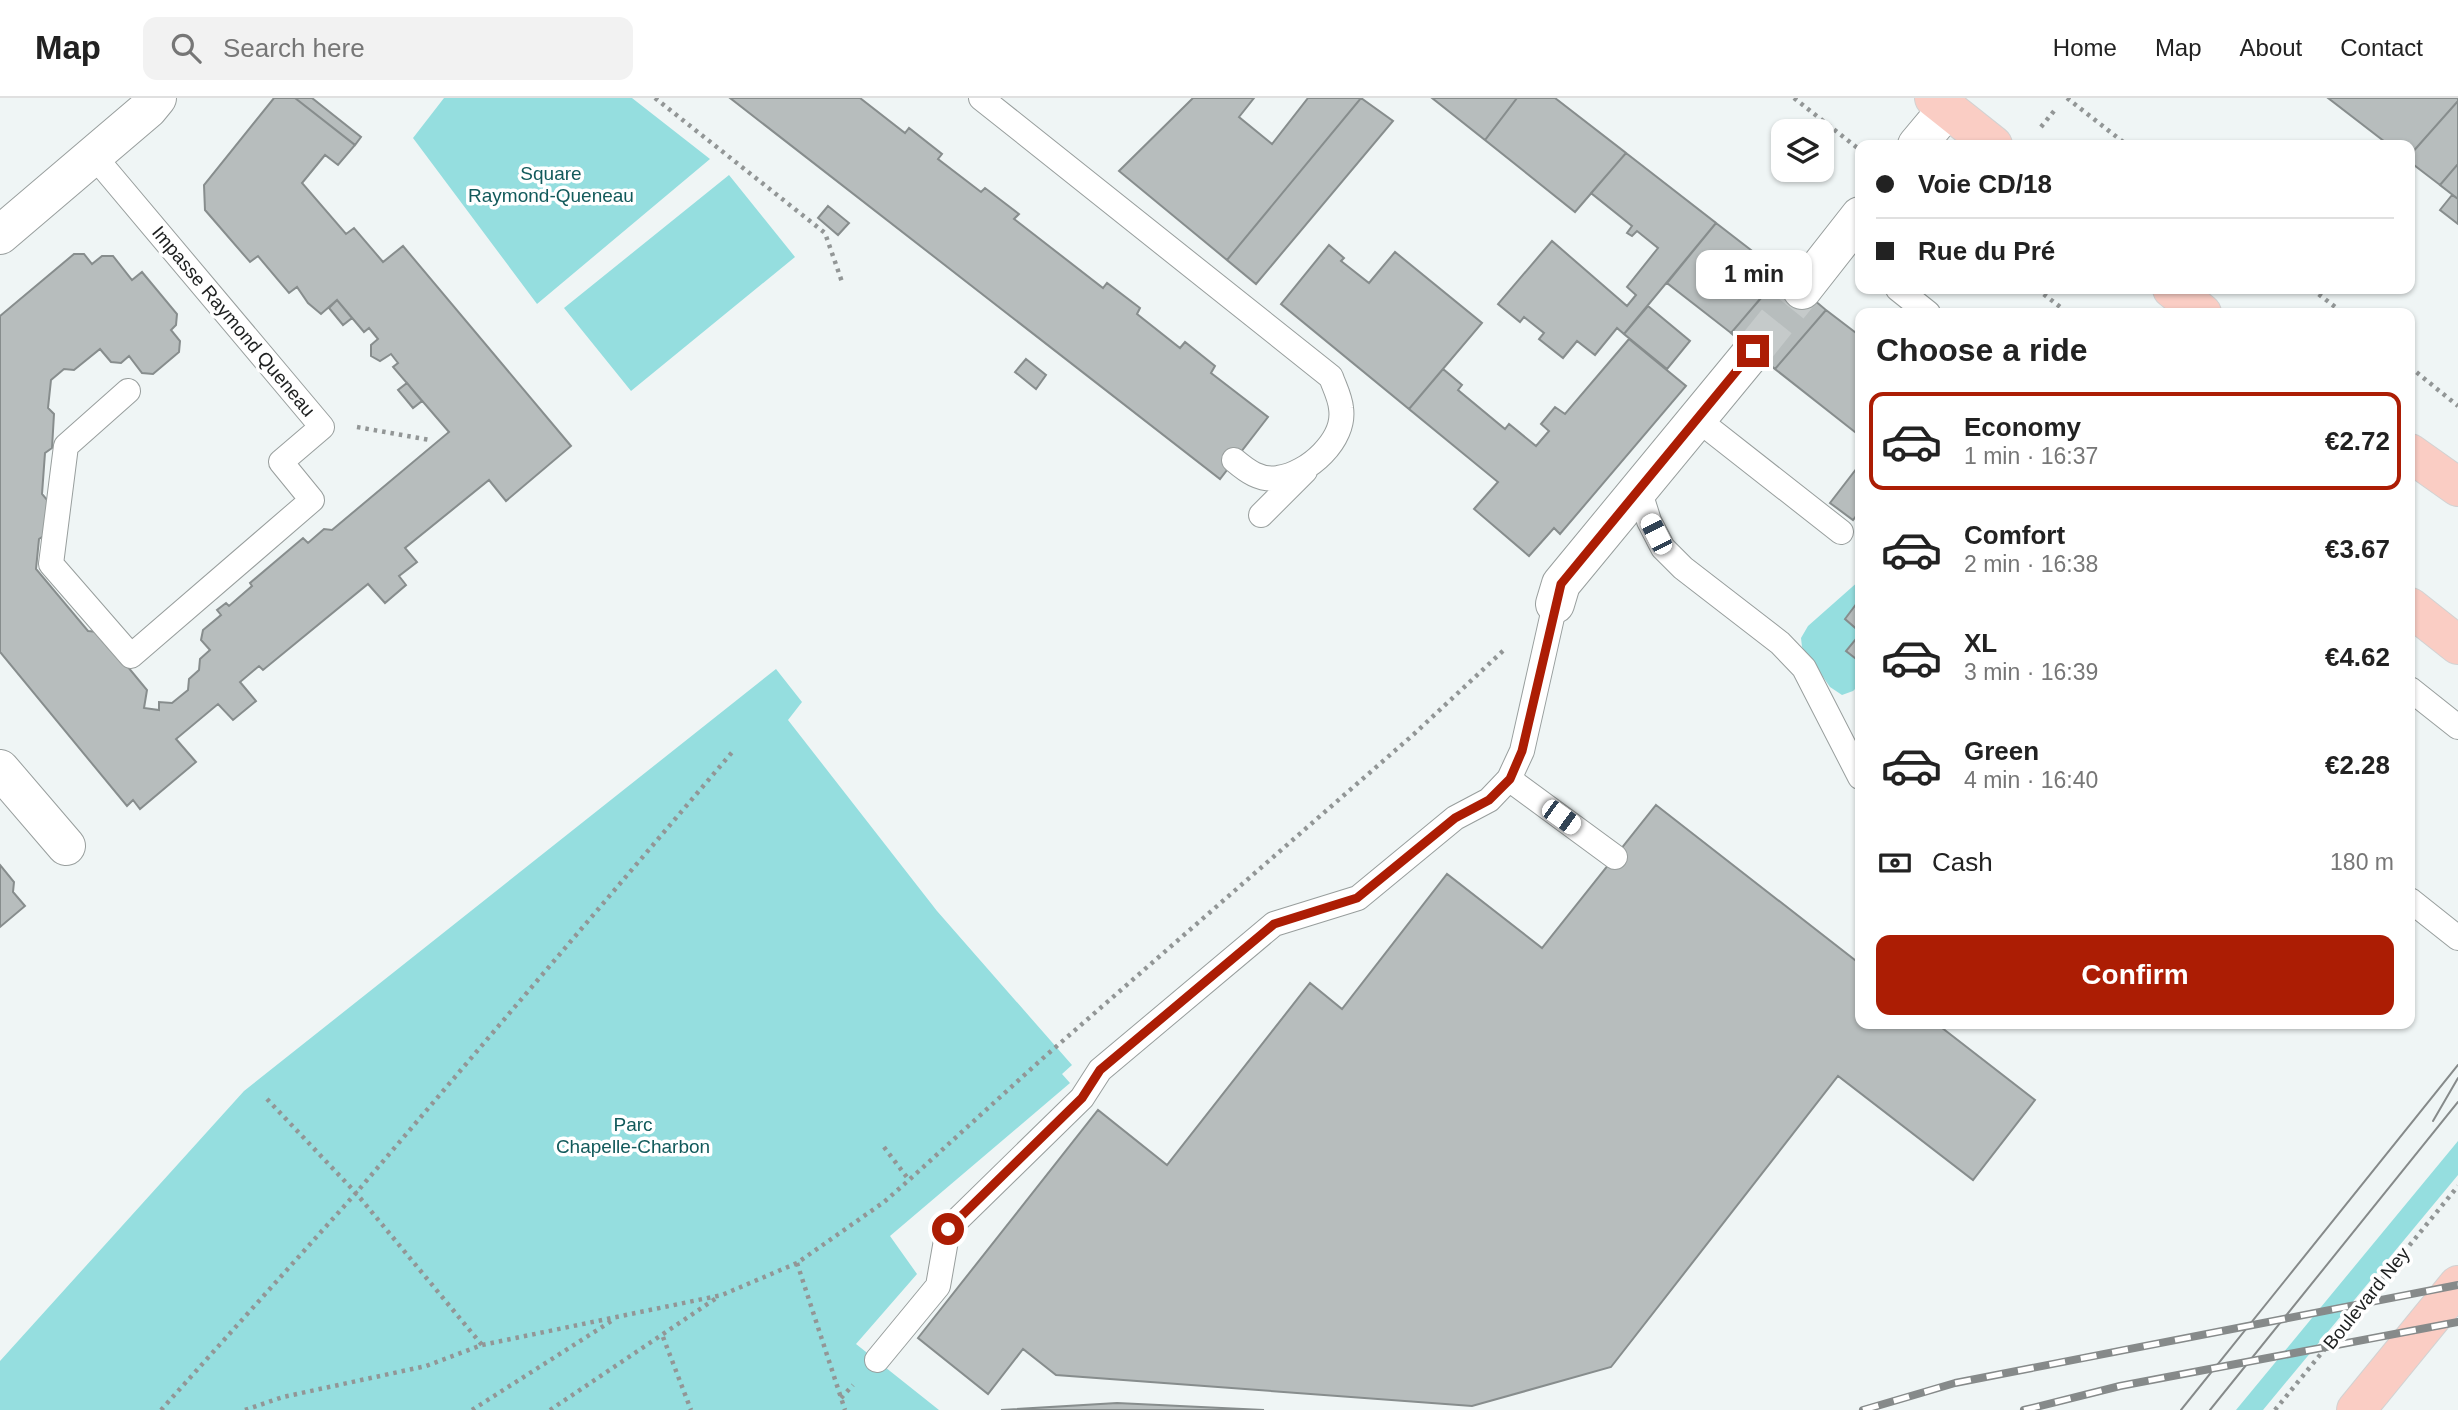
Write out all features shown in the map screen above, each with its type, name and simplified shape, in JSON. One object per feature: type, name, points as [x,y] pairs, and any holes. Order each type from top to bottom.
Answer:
[{"type":"main road","points":[[1941,103],[1987,140]]},
{"type":"main road","points":[[2178,294],[2196,308]]},
{"type":"main road","points":[[2415,457],[2458,487]]},
{"type":"main road","points":[[2415,611],[2458,646]]},
{"type":"main road","points":[[2356,1410],[2458,1285]]},
{"type":"street","points":[[0,235],[148,109],[157,98]]},
{"type":"street","points":[[1920,140],[1941,103]]},
{"type":"street","points":[[1802,290],[1854,238]]},
{"type":"street","points":[[1555,604],[1561,584],[1753,351]]},
{"type":"street","points":[[0,769],[66,846]]},
{"type":"lane","points":[[981,98],[1331,377],[1342,409],[1337,436],[1261,515]]},
{"type":"lane","name":"Impasse Raymond Queneau","points":[[94,156],[322,427],[281,461],[312,500],[131,656],[51,564],[66,446],[128,391]]},
{"type":"lane","points":[[1904,294],[1922,308]]},
{"type":"lane","points":[[1697,419],[1841,532]]},
{"type":"lane","points":[[1234,460],[1254,475],[1278,478],[1310,466]]},
{"type":"lane","points":[[1639,489],[1649,521],[1663,548],[1682,568],[1780,643],[1804,668],[1855,767]]},
{"type":"lane","points":[[877,1360],[938,1286],[948,1229],[1082,1098],[1100,1070],[1274,924],[1357,898],[1455,818],[1489,800],[1510,779],[1522,751],[1555,604]]},
{"type":"lane","points":[[2415,693],[2458,727]]},
{"type":"lane","points":[[1510,779],[1615,857]]},
{"type":"lane","points":[[2415,904],[2458,938]]},
{"type":"path","points":[[655,98],[825,233],[842,282]]},
{"type":"path","points":[[1794,98],[1855,146]]},
{"type":"path","points":[[2067,98],[2121,140]]},
{"type":"path","points":[[2041,127],[2054,111]]},
{"type":"path","points":[[2043,294],[2062,308]]},
{"type":"path","points":[[2318,294],[2337,308]]},
{"type":"path","points":[[2415,371],[2458,406]]},
{"type":"path","points":[[245,1410],[283,1397],[426,1366],[482,1345],[722,1294],[797,1263],[884,1202],[1042,1059],[1414,734],[1509,646]]},
{"type":"path","points":[[161,1410],[356,1193],[734,750]]},
{"type":"path","points":[[267,1099],[356,1193],[482,1345]]},
{"type":"path","points":[[884,1147],[909,1180]]},
{"type":"path","name":"Boulevard Ney","points":[[2275,1410],[2458,1186]]},
{"type":"path","points":[[797,1263],[845,1410]]},
{"type":"path","points":[[550,1410],[663,1337],[722,1294]]},
{"type":"path","points":[[472,1410],[617,1317]]},
{"type":"path","points":[[663,1337],[691,1410]]},
{"type":"green space","name":"Square Raymond-Queneau","points":[[444,98],[632,98],[710,159],[537,304],[413,138]]},
{"type":"green space","points":[[729,175],[795,257],[631,391],[564,308]]},
{"type":"green space","points":[[1855,584],[1855,606],[1845,619],[1855,628],[1855,639],[1847,651],[1855,658],[1853,691],[1842,695],[1830,687],[1802,647],[1801,638],[1808,626]]},
{"type":"green space","name":"Parc Chapelle-Charbon","points":[[776,669],[802,702],[788,720],[937,911],[1072,1065],[1062,1074],[1070,1083],[890,1236],[917,1274],[856,1344],[939,1410],[0,1410],[0,1361],[244,1091]]},
{"type":"green space","points":[[2458,1141],[2458,1175],[2263,1410],[2236,1410]]},
{"type":"building","points":[[274,98],[295,98],[355,145],[338,165],[325,155],[302,183],[346,234],[354,228],[383,262],[403,246],[571,446],[506,501],[489,480],[405,548],[417,562],[399,576],[406,585],[385,603],[368,584],[263,670],[259,666],[240,682],[256,701],[233,720],[218,704],[176,739],[196,762],[140,809],[133,800],[127,806],[0,652],[0,316],[74,254],[84,254],[92,264],[102,256],[113,256],[132,280],[142,272],[177,314],[176,325],[171,330],[180,341],[179,352],[153,374],[142,373],[129,356],[121,363],[111,362],[100,349],[74,370],[64,369],[51,380],[48,408],[54,414],[52,448],[45,453],[42,494],[48,501],[45,535],[39,539],[36,569],[88,631],[99,632],[147,690],[144,708],[159,710],[159,702],[172,703],[188,690],[189,679],[199,670],[200,659],[210,650],[201,640],[203,630],[221,615],[217,610],[226,603],[229,606],[252,586],[250,583],[303,538],[308,543],[324,529],[332,530],[449,432],[393,367],[398,363],[391,354],[380,361],[371,356],[371,345],[378,339],[369,328],[364,332],[337,300],[321,314],[308,303],[297,287],[289,293],[258,256],[250,262],[205,210],[204,185]]},
{"type":"building","points":[[295,98],[312,98],[361,137],[355,145]]},
{"type":"building","points":[[730,98],[860,98],[905,133],[909,128],[942,154],[938,159],[981,192],[985,188],[1019,214],[1014,219],[1103,288],[1107,283],[1140,308],[1137,314],[1180,348],[1185,342],[1215,366],[1211,373],[1268,417],[1220,479]]},
{"type":"building","points":[[1193,98],[1254,98],[1239,117],[1272,144],[1308,98],[1361,98],[1227,260],[1119,171]]},
{"type":"building","points":[[1361,98],[1393,121],[1256,284],[1227,260]]},
{"type":"building","points":[[1432,98],[1517,98],[1485,140]]},
{"type":"building","points":[[1517,98],[1555,98],[1626,153],[1575,212],[1485,140]]},
{"type":"building","points":[[2328,98],[2458,98],[2415,149],[2415,140],[2383,140]]},
{"type":"building","points":[[2458,101],[2458,164],[2440,185],[2415,166],[2415,149]]},
{"type":"building","points":[[1626,153],[1716,223],[1624,334],[1617,328],[1595,355],[1577,341],[1563,358],[1539,339],[1544,333],[1524,317],[1520,322],[1498,304],[1552,241],[1627,306],[1636,295],[1627,287],[1658,248],[1637,231],[1632,236],[1627,233],[1632,226],[1591,193]]},
{"type":"building","points":[[2458,164],[2458,199],[2440,185]]},
{"type":"building","points":[[2452,195],[2458,199],[2458,224],[2440,210]]},
{"type":"building","points":[[828,206],[849,223],[838,235],[818,218]]},
{"type":"building","points":[[1716,223],[1782,274],[1731,333],[1667,283]]},
{"type":"building","points":[[1329,245],[1344,258],[1341,261],[1369,283],[1395,252],[1482,323],[1409,409],[1281,304]]},
{"type":"building","points":[[1782,273],[1826,310],[1775,369],[1731,333]]},
{"type":"building","points":[[337,300],[352,318],[343,325],[329,308]]},
{"type":"building","points":[[1648,306],[1690,341],[1667,369],[1624,334]]},
{"type":"building","points":[[1826,310],[1855,332],[1855,432],[1775,369]]},
{"type":"building","points":[[1629,339],[1686,386],[1560,534],[1554,528],[1529,556],[1474,509],[1498,482],[1409,409],[1443,369],[1462,385],[1458,390],[1505,429],[1509,424],[1536,446],[1549,431],[1541,424],[1555,407],[1565,414]]},
{"type":"building","points":[[1026,359],[1046,375],[1036,389],[1015,372]]},
{"type":"building","points":[[407,383],[422,401],[413,408],[398,390]]},
{"type":"building","points":[[1855,471],[1855,517],[1853,520],[1830,503]]},
{"type":"building","points":[[1855,606],[1855,628],[1845,619]]},
{"type":"building","points":[[1855,640],[1855,658],[1846,651]]},
{"type":"building","points":[[1656,805],[1855,960],[1855,1029],[1943,1029],[2035,1100],[1973,1180],[1838,1076],[1611,1367],[1472,1406],[1056,1375],[1023,1349],[988,1394],[918,1338],[1098,1110],[1167,1165],[1310,983],[1342,1009],[1447,874],[1542,948]]},
{"type":"building","points":[[0,865],[14,882],[13,892],[25,906],[0,927]]},
{"type":"building","points":[[1117,1403],[1264,1410],[1001,1410]]},
{"type":"tunnel","points":[[1753,351],[1802,290]]},
{"type":"tram line","points":[[2181,1410],[2458,1065]]},
{"type":"tram line","points":[[2433,1121],[2458,1078]]},
{"type":"tram line","points":[[2210,1410],[2458,1102]]},
{"type":"railway","points":[[1863,1410],[1955,1383],[2458,1285]]},
{"type":"railway","points":[[2024,1410],[2120,1386],[2458,1322]]},
{"type":"route","points":[[948,1229],[1082,1098],[1100,1070],[1274,924],[1357,898],[1455,818],[1489,800],[1510,779],[1522,751],[1561,584],[1753,351]]}]
